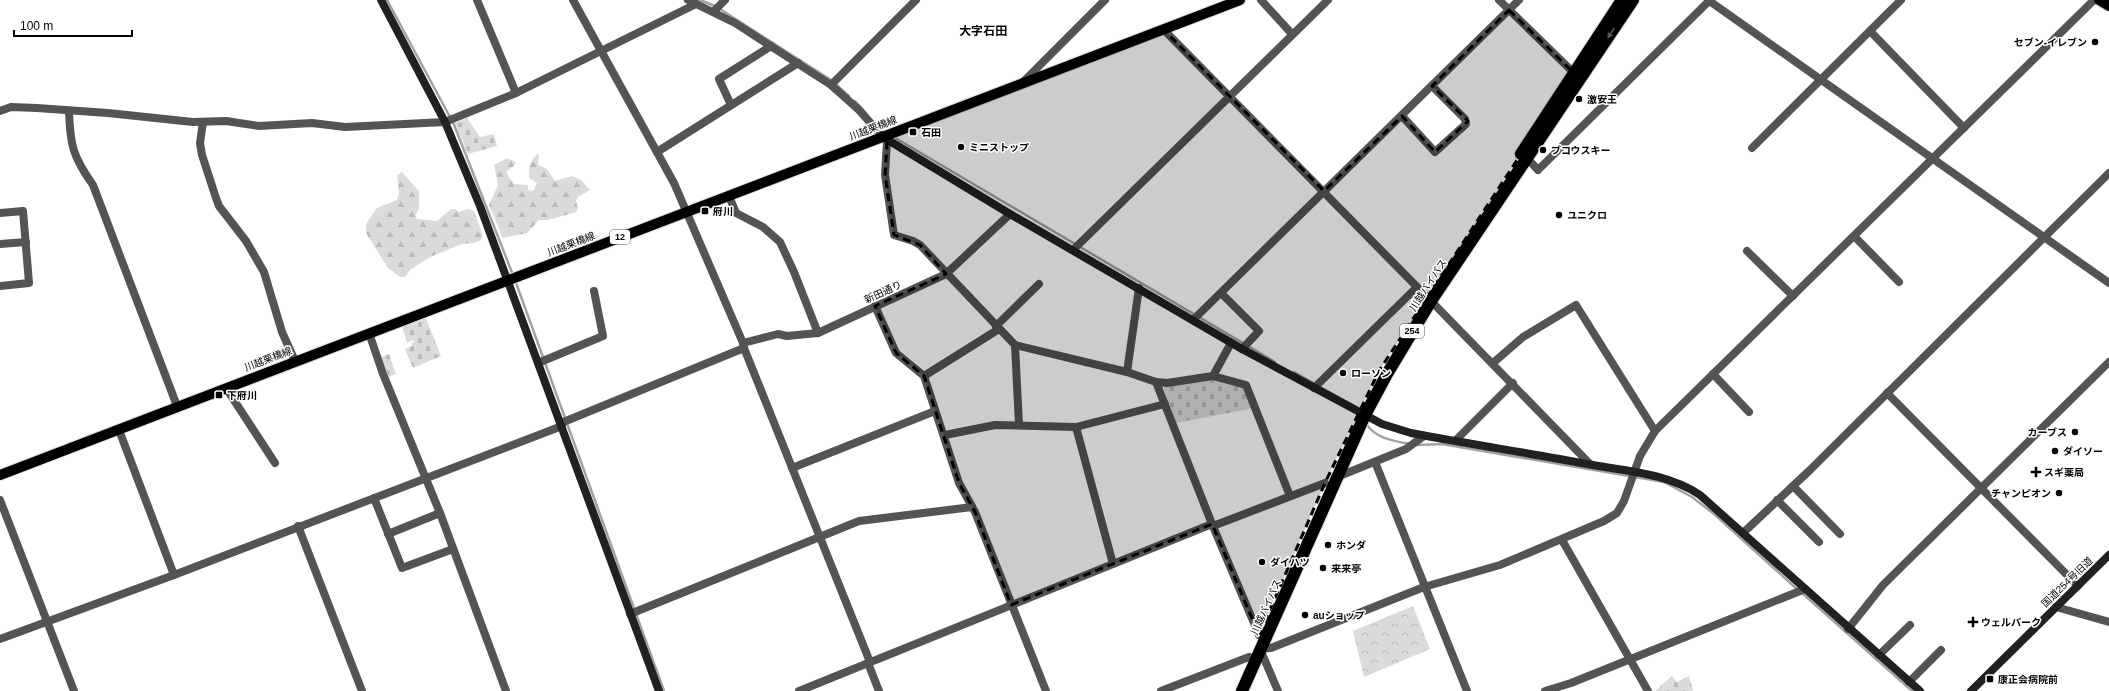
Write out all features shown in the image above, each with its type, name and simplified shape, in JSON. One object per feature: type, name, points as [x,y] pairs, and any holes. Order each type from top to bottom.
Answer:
[{"type":"highway","name":"川越バイパス","points":[[1233,691],[1325,483],[1362,413],[1387,374],[1429,299],[1622,0]]},
{"type":"highway","name":"川越バイパス","points":[[1429,299],[1527,158],[1633,0]]},
{"type":"highway","name":"川越バイパス","points":[[1242,691],[1336,477],[1362,413]]},
{"type":"main road","name":"川越栗橋線","points":[[0,475],[729,196],[885,139],[1024,81],[1240,0]]},
{"type":"street","points":[[381,0],[445,122],[509,281],[659,691]]},
{"type":"street","points":[[477,0],[516,93]]},
{"type":"street","points":[[573,0],[657,152],[688,212],[820,537],[879,691]]},
{"type":"street","points":[[688,0],[714,11],[831,85],[859,110],[885,139],[1010,214],[1242,349],[1362,413],[1395,429],[1424,436],[1590,464],[1670,479],[1682,484],[1700,495],[1920,691]]},
{"type":"street","points":[[714,11],[726,0]]},
{"type":"street","points":[[831,85],[916,0]]},
{"type":"street","points":[[1024,81],[1105,0]]},
{"type":"street","points":[[1261,0],[1292,34]]},
{"type":"street","points":[[1073,250],[1229,95],[1328,0]]},
{"type":"street","points":[[1499,0],[1574,74]]},
{"type":"street","points":[[1193,320],[1402,116],[1518,0]]},
{"type":"street","points":[[1527,158],[1538,170],[1709,0],[2109,283]]},
{"type":"street","points":[[1752,148],[1901,0]]},
{"type":"street","points":[[1278,691],[1260,649],[1271,648],[1424,587],[1500,565],[1562,540],[1604,521],[1617,513],[1624,501],[1633,472],[1640,456],[1655,431],[2094,0]]},
{"type":"street","points":[[0,111],[11,107],[203,122],[226,121],[259,126],[312,123],[345,127],[445,122],[516,93],[696,4]]},
{"type":"street","points":[[1163,28],[1513,383],[1590,464]]},
{"type":"street","points":[[1870,31],[1964,128]]},
{"type":"street","points":[[731,105],[719,78],[771,46]]},
{"type":"street","points":[[657,152],[798,63]]},
{"type":"street","points":[[1402,116],[1435,152],[1466,124],[1466,119],[1432,86]]},
{"type":"street","points":[[69,111],[70,136],[74,156],[93,185],[177,406]]},
{"type":"street","points":[[203,122],[200,144],[202,155],[219,206],[246,241],[264,272],[282,332],[295,361]]},
{"type":"street","points":[[885,139],[885,175],[894,235],[914,241],[920,245],[1015,345],[1127,372],[1156,382],[1167,383],[1214,376],[1246,385],[1290,496]]},
{"type":"street","points":[[1743,533],[1793,486],[2109,173]]},
{"type":"street","points":[[729,196],[736,213],[763,227],[780,242],[794,272],[818,333]]},
{"type":"street","points":[[0,213],[23,211],[29,283],[0,286]]},
{"type":"street","name":"新田通り","points":[[0,640],[374,498],[561,424],[743,346],[778,334],[793,335],[818,333],[946,274],[1010,214]]},
{"type":"street","points":[[1854,236],[1899,282]]},
{"type":"street","points":[[0,244],[26,242]]},
{"type":"street","points":[[1747,251],[1793,296]]},
{"type":"street","points":[[924,376],[998,328],[1039,284]]},
{"type":"street","points":[[1314,388],[1417,287]]},
{"type":"street","points":[[1127,372],[1139,288]]},
{"type":"street","points":[[538,362],[603,336],[594,291]]},
{"type":"street","points":[[1221,293],[1258,331],[1242,349]]},
{"type":"street","points":[[1493,363],[1523,338],[1576,305],[1655,431]]},
{"type":"street","points":[[875,306],[896,353],[924,376],[935,411],[945,435],[959,483],[972,507],[1046,691]]},
{"type":"street","points":[[369,333],[383,374],[424,478],[440,513],[506,691]]},
{"type":"street","points":[[1214,376],[1232,343]]},
{"type":"street","points":[[1015,345],[1019,425]]},
{"type":"street","points":[[1848,628],[1883,586],[2109,362]]},
{"type":"street","points":[[1713,374],[1749,412]]},
{"type":"street","points":[[1156,382],[1259,635]]},
{"type":"street","points":[[1456,441],[1513,383]]},
{"type":"street","points":[[226,388],[275,463]]},
{"type":"street","points":[[1887,393],[2078,586]]},
{"type":"street","points":[[945,435],[979,427],[1019,425],[1076,427],[1165,404]]},
{"type":"street","points":[[792,468],[935,411]]},
{"type":"street","points":[[1076,427],[1113,564]]},
{"type":"street","points":[[118,430],[174,575]]},
{"type":"street","points":[[1336,477],[1406,449],[1424,436]]},
{"type":"street","points":[[1375,462],[1467,691]]},
{"type":"street","points":[[799,691],[1113,564],[1325,483]]},
{"type":"street","points":[[1793,486],[1840,534]]},
{"type":"street","points":[[374,498],[403,568],[453,549]]},
{"type":"street","points":[[0,500],[74,691]]},
{"type":"street","points":[[1778,500],[1819,542]]},
{"type":"street","points":[[630,614],[859,521],[972,507]]},
{"type":"street","points":[[388,534],[440,513]]},
{"type":"street","points":[[298,526],[362,691]]},
{"type":"street","points":[[1562,540],[1648,691]]},
{"type":"street","name":"国道254号旧道","points":[[1971,691],[2109,555]]},
{"type":"street","points":[[1545,691],[1572,683],[1805,589]]},
{"type":"street","points":[[2056,607],[2109,622]]},
{"type":"street","points":[[1879,655],[1910,625]]},
{"type":"street","points":[[1909,682],[1941,650]]},
{"type":"street","points":[[1161,691],[1249,657]]},
{"type":"highlighted area","points":[[1509,10],[1574,73],[1379,371],[1325,483],[1259,635],[1212,524],[1011,605],[975,512],[959,483],[924,376],[896,353],[875,306],[946,274],[920,245],[894,235],[885,175],[887,141],[883,137],[1163,29],[1324,191],[1402,116],[1435,152],[1468,121],[1432,86]]},
{"type":"green space","points":[[467,118],[480,137],[494,134],[497,146],[468,154],[455,123]]},
{"type":"green space","points":[[537,154],[539,155],[538,165],[547,169],[555,181],[572,176],[581,180],[590,190],[578,197],[576,201],[578,208],[576,212],[548,220],[539,220],[527,233],[503,238],[489,205],[498,185],[494,165],[507,158],[514,161],[516,164],[506,172],[514,184],[528,185],[528,190],[531,191],[534,190],[537,183],[529,178],[530,168],[531,162]]},
{"type":"green space","points":[[402,172],[419,191],[419,209],[415,215],[417,219],[437,221],[451,209],[455,209],[459,212],[467,209],[474,211],[483,236],[481,240],[474,243],[462,244],[430,257],[410,270],[405,277],[400,277],[388,268],[366,233],[366,224],[377,208],[397,200],[399,194],[397,175]]},
{"type":"green space","points":[[425,316],[441,356],[413,368],[405,349],[412,346],[412,343],[414,342],[413,340],[407,343],[402,326]]},
{"type":"green space","points":[[389,354],[396,374],[389,377],[380,358]]},
{"type":"green space","points":[[1213,378],[1245,387],[1254,408],[1176,423],[1163,386]]},
{"type":"green space","points":[[1413,606],[1430,649],[1364,677],[1353,631]]},
{"type":"green space","points":[[1672,676],[1677,682],[1689,676],[1693,691],[1655,691]]},
{"type":"waterway","points":[[387,0],[450,117]]},
{"type":"waterway","points":[[700,0],[715,6]]},
{"type":"waterway","points":[[720,9],[831,80],[849,96]]},
{"type":"waterway","points":[[855,101],[866,113]]},
{"type":"waterway","points":[[453,122],[513,275]]},
{"type":"waterway","points":[[878,126],[886,132]]},
{"type":"waterway","points":[[892,136],[1275,362]]},
{"type":"waterway","points":[[515,280],[664,691]]},
{"type":"waterway","points":[[1294,372],[1352,405]]},
{"type":"waterway","points":[[1366,423],[1374,432],[1385,438],[1410,444]]},
{"type":"waterway","points":[[1417,445],[1442,444],[1664,482],[1692,497],[1714,514],[1798,590]]},
{"type":"waterway","points":[[1802,593],[1912,691]]},
{"type":"place","name":"セブン-イレブン","points":[[2095,42]]},
{"type":"place","name":"激安王","points":[[1579,99]]},
{"type":"place","name":"石田","points":[[913,132]]},
{"type":"place","name":"ミニストップ","points":[[961,147]]},
{"type":"place","name":"ブコウスキー","points":[[1543,150]]},
{"type":"place","name":"府川","points":[[705,211]]},
{"type":"place","name":"ユニクロ","points":[[1559,215]]},
{"type":"place","name":"ローソン","points":[[1343,373]]},
{"type":"place","name":"下府川","points":[[219,395]]},
{"type":"place","name":"カーブス","points":[[2075,432]]},
{"type":"place","name":"ダイソー","points":[[2055,451]]},
{"type":"place","name":"スギ薬局","points":[[2036,472]]},
{"type":"place","name":"チャンピオン","points":[[2059,493]]},
{"type":"place","name":"ホンダ","points":[[1328,545]]},
{"type":"place","name":"ダイハツ","points":[[1262,562]]},
{"type":"place","name":"来来亭","points":[[1323,568]]},
{"type":"place","name":"auショップ","points":[[1305,615]]},
{"type":"place","name":"ウェルパーク","points":[[1973,622]]},
{"type":"place","name":"康正会病院前","points":[[1990,679]]},
{"type":"district","name":"大字石田","points":[[983,31]]}]
